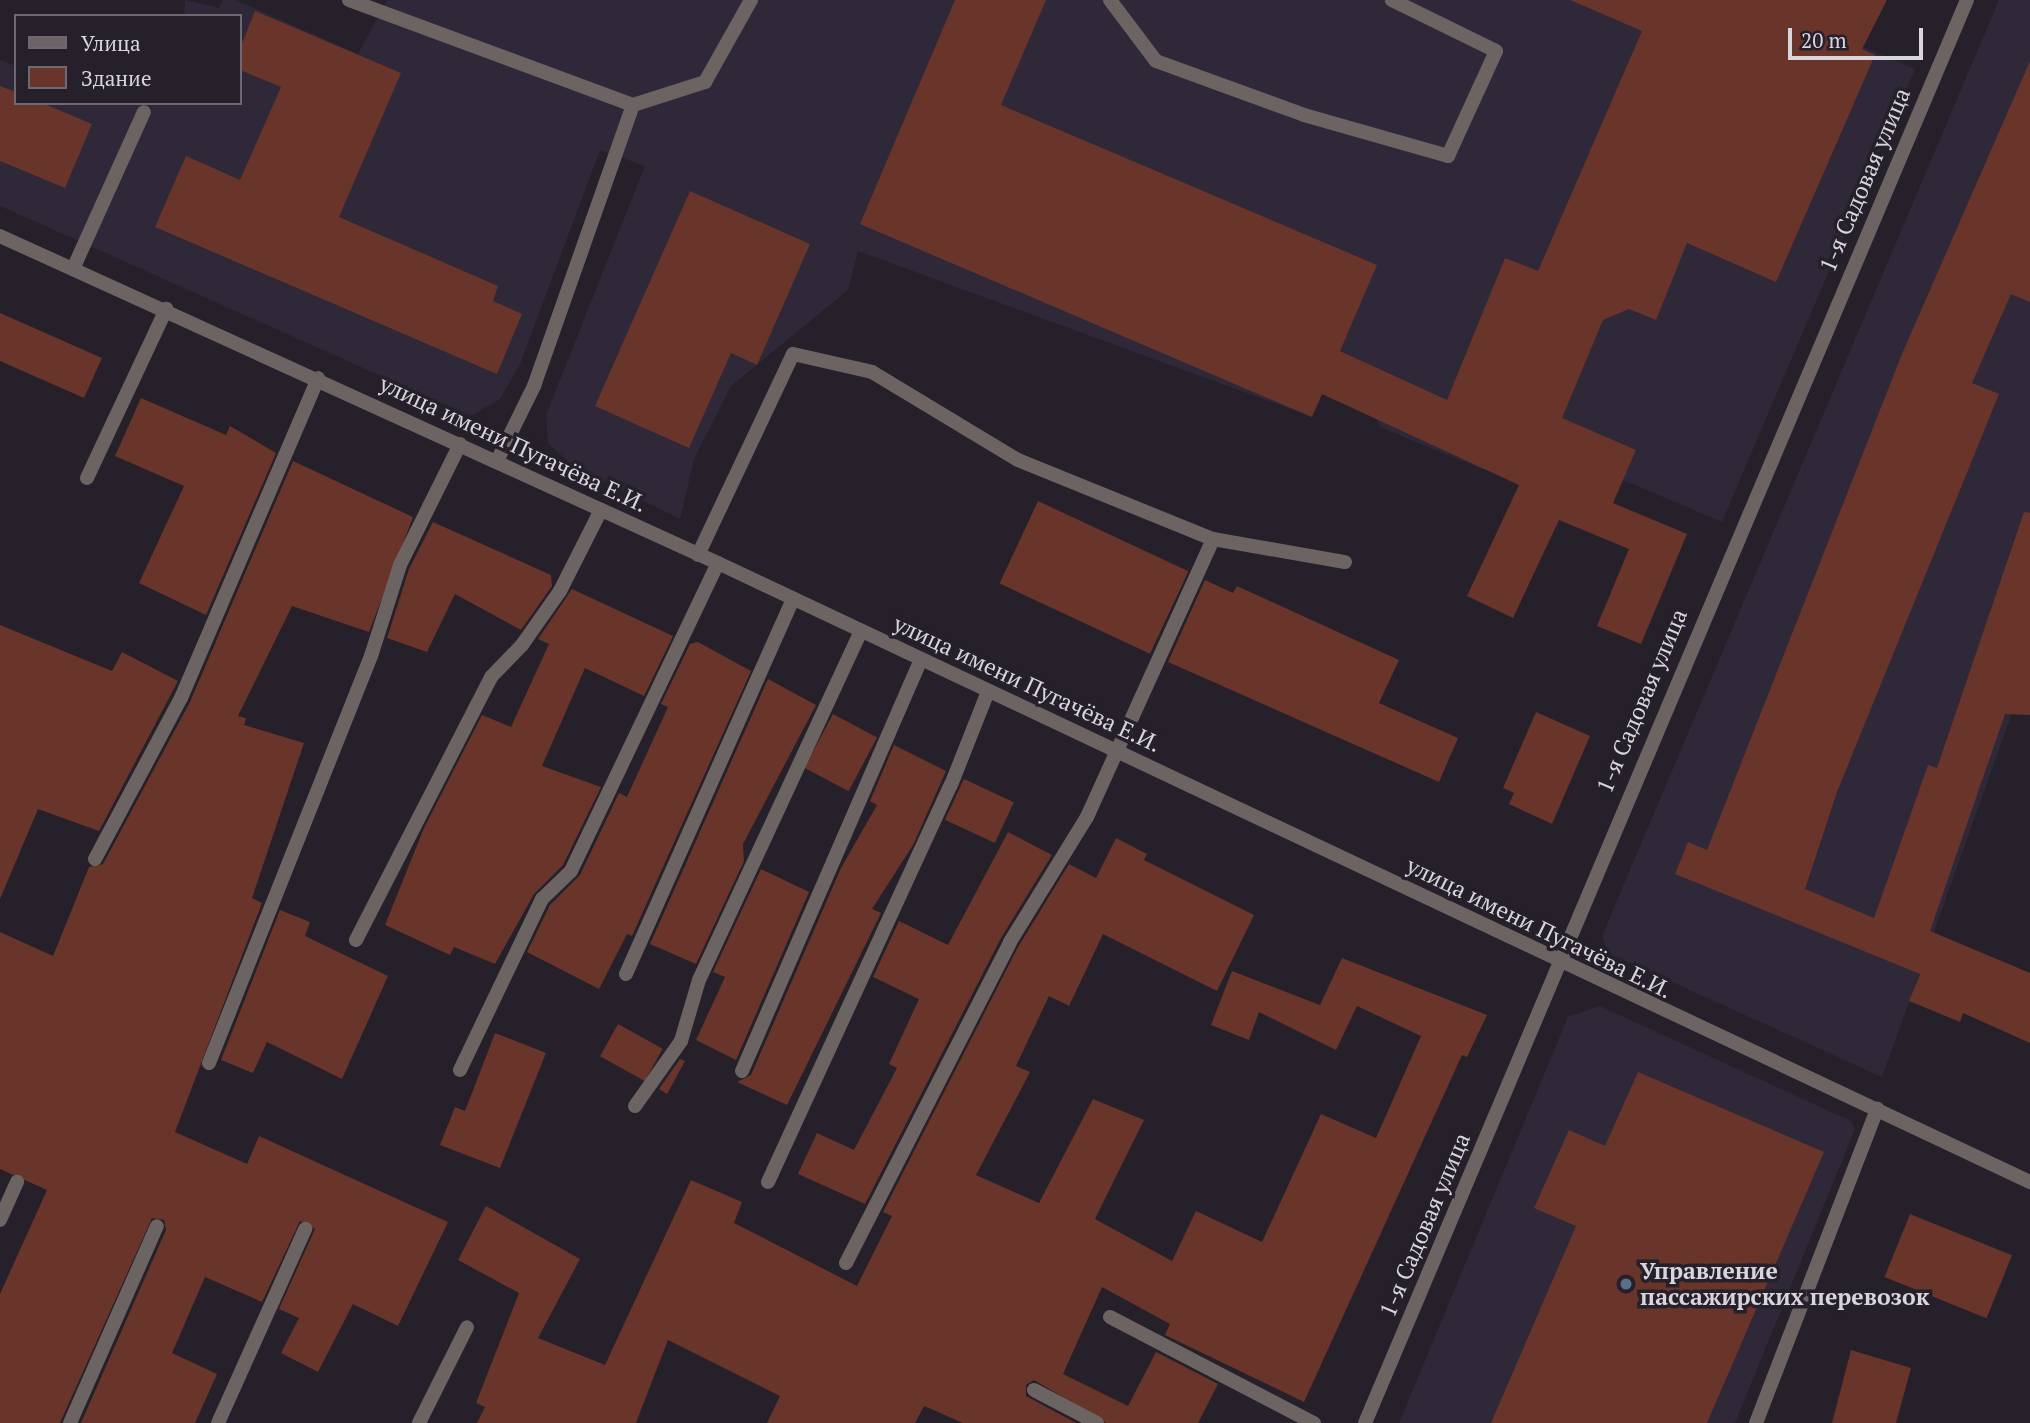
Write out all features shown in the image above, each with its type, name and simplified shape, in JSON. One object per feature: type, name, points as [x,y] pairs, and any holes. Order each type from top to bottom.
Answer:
[{"type":"street","points":[[349,0],[633,105],[705,82],[751,0]]},
{"type":"street","points":[[1110,0],[1156,61],[1304,115],[1448,156],[1496,51],[1392,0]]},
{"type":"street","name":"1-я Садовая улица","points":[[1365,1423],[1967,0]]},
{"type":"street","points":[[498,461],[534,386],[633,105]]},
{"type":"street","points":[[73,269],[144,112]]},
{"type":"street","name":"улица имени Пугачёва Е.И.","points":[[0,236],[318,378],[718,563],[987,694],[1114,749],[1557,964],[1877,1109],[2030,1182]]},
{"type":"street","points":[[87,478],[166,309]]},
{"type":"street","points":[[698,555],[793,354],[872,372],[1018,460],[1213,539],[1345,562]]},
{"type":"street","points":[[95,859],[181,698],[318,378]]},
{"type":"street","points":[[209,1063],[371,656],[400,565],[460,444]]},
{"type":"street","points":[[356,940],[491,677],[523,645],[559,591],[600,510]]},
{"type":"street","points":[[846,1263],[1010,942],[1087,817],[1114,749],[1213,539]]},
{"type":"street","points":[[460,1070],[542,898],[571,871],[718,563]]},
{"type":"street","points":[[626,974],[793,600]]},
{"type":"street","points":[[635,1106],[681,1041],[699,980],[861,631]]},
{"type":"street","points":[[742,1071],[921,660]]},
{"type":"street","points":[[768,1182],[951,785],[987,694]]},
{"type":"street","points":[[1756,1423],[1877,1109]]},
{"type":"street","points":[[0,1220],[17,1182]]},
{"type":"street","points":[[70,1423],[157,1226]]},
{"type":"street","points":[[218,1423],[305,1229]]},
{"type":"street","points":[[1110,1317],[1314,1423]]},
{"type":"street","points":[[419,1423],[467,1327]]},
{"type":"street","points":[[1034,1390],[1097,1423]]},
{"type":"shaded area","points":[[185,0],[219,8],[223,0],[236,0],[358,54],[387,0],[1765,0],[1763,5],[1915,69],[1722,522],[1623,480],[1492,452],[1484,470],[1380,427],[1352,357],[1341,351],[1312,417],[858,251],[848,290],[731,386],[694,459],[680,519],[572,465],[548,443],[546,415],[645,166],[600,150],[520,364],[500,399],[471,416],[0,206],[0,60],[14,65],[14,105],[242,105],[242,14],[184,14]]},
{"type":"shaded area","points":[[1999,0],[2030,0],[2030,663],[1882,1077],[1608,953],[1602,936]]},
{"type":"shaded area","points":[[1600,1006],[1851,1121],[1855,1129],[1735,1423],[1399,1423],[1568,1017]]},
{"type":"building","points":[[955,0],[1046,0],[1001,105],[1377,265],[1340,351],[1447,400],[1505,258],[1538,271],[1642,31],[1570,0],[1887,0],[1862,49],[1875,55],[1776,282],[1687,243],[1656,320],[1629,309],[1603,320],[1562,418],[1636,450],[1613,503],[1687,534],[1641,644],[1597,626],[1629,549],[1559,520],[1513,618],[1467,596],[1519,485],[1322,394],[1312,417],[860,224]]},
{"type":"building","points":[[255,11],[401,73],[339,217],[498,286],[493,301],[522,314],[497,374],[155,227],[186,156],[240,180],[281,87],[242,71],[242,43]]},
{"type":"building","points":[[2030,61],[2030,302],[2011,294],[1972,383],[1999,394],[1837,792],[1805,889],[1874,918],[1928,765],[1937,768],[2024,512],[2030,513],[2030,715],[2005,714],[1930,931],[2030,973],[2030,1043],[1963,1013],[1960,1022],[1909,1001],[1920,974],[1675,874],[1688,842],[1707,850],[1902,354]]},
{"type":"building","points":[[0,86],[14,91],[14,105],[47,105],[92,124],[65,188],[0,161]]},
{"type":"building","points":[[690,191],[810,244],[757,365],[731,353],[689,448],[595,406]]},
{"type":"building","points":[[0,313],[102,358],[84,398],[0,361]]},
{"type":"building","points":[[141,398],[226,435],[230,426],[276,453],[206,615],[139,583],[184,486],[115,456]]},
{"type":"building","points":[[293,461],[413,517],[369,632],[292,606],[238,716],[246,718],[244,725],[304,743],[252,898],[262,903],[175,1132],[247,1164],[259,1136],[448,1222],[398,1326],[353,1304],[318,1372],[281,1353],[299,1318],[279,1309],[315,1229],[300,1221],[262,1302],[205,1277],[172,1353],[217,1374],[195,1423],[81,1423],[166,1230],[164,1220],[152,1218],[60,1423],[0,1423],[0,1294],[47,1190],[0,1169],[0,932],[53,956],[89,867],[103,864],[190,702]]},
{"type":"building","points":[[1038,501],[1188,571],[1150,654],[1000,583]]},
{"type":"building","points":[[433,522],[551,575],[552,586],[521,630],[455,594],[427,652],[387,638],[409,569]]},
{"type":"building","points":[[1205,580],[1233,593],[1237,586],[1399,660],[1379,703],[1458,738],[1439,782],[1168,662]]},
{"type":"building","points":[[572,589],[673,636],[644,696],[585,668],[542,766],[601,787],[563,865],[534,894],[495,964],[454,947],[450,955],[385,925],[424,828],[482,715],[511,727],[549,644],[538,639]]},
{"type":"building","points":[[0,625],[112,671],[122,652],[178,681],[99,831],[38,809],[0,899]]},
{"type":"building","points":[[698,642],[751,671],[632,936],[627,934],[599,989],[527,952],[550,905],[580,875],[619,793],[627,797],[668,707],[661,704],[690,644]]},
{"type":"building","points":[[768,679],[816,705],[743,844],[744,861],[696,964],[650,944]]},
{"type":"building","points":[[1536,712],[1590,736],[1552,824],[1509,804],[1514,793],[1503,788]]},
{"type":"building","points":[[833,714],[877,737],[849,791],[804,768]]},
{"type":"building","points":[[894,745],[946,771],[913,845],[872,909],[881,913],[787,1105],[737,1082],[751,1075],[841,868],[877,805],[870,801]]},
{"type":"building","points":[[964,779],[1014,802],[995,843],[945,820]]},
{"type":"building","points":[[1008,832],[1052,855],[1001,938],[865,1204],[798,1174],[817,1133],[854,1150],[897,1068],[889,1064],[919,999],[873,977],[899,921],[948,945]]},
{"type":"building","points":[[1116,838],[1147,854],[1144,860],[1254,915],[1217,991],[1103,934],[1069,1006],[1049,996],[1016,1066],[1030,1072],[976,1175],[1039,1203],[1093,1099],[1144,1120],[1095,1219],[1172,1261],[1196,1211],[1262,1242],[1321,1114],[1376,1138],[1421,1036],[1357,1006],[1336,1050],[1259,1012],[1249,1040],[1211,1025],[1232,971],[1320,1005],[1342,958],[1487,1015],[1467,1057],[1462,1055],[1304,1402],[1165,1335],[1170,1324],[1102,1287],[1063,1374],[1128,1406],[1156,1352],[1218,1384],[1198,1423],[1107,1423],[1034,1380],[1026,1385],[1026,1396],[1076,1423],[963,1423],[924,1406],[915,1423],[767,1423],[780,1396],[668,1340],[636,1423],[477,1423],[485,1407],[476,1403],[519,1293],[458,1260],[486,1206],[580,1259],[538,1338],[605,1365],[691,1180],[742,1202],[734,1223],[857,1286],[892,1216],[883,1212],[1018,947],[1069,864],[1096,878]]},
{"type":"building","points":[[761,869],[809,892],[736,1060],[696,1040],[725,977],[713,972]]},
{"type":"building","points":[[280,910],[310,922],[305,936],[388,976],[342,1079],[267,1042],[253,1073],[221,1060]]},
{"type":"building","points":[[618,1024],[663,1049],[645,1081],[600,1056]]},
{"type":"building","points":[[495,1033],[546,1053],[500,1168],[440,1145],[455,1107],[465,1111]]},
{"type":"building","points":[[680,1059],[685,1061],[667,1094],[659,1089]]},
{"type":"building","points":[[1638,1072],[1824,1152],[1707,1423],[1491,1423],[1576,1226],[1534,1208],[1569,1130],[1605,1146]]},
{"type":"building","points":[[1910,1214],[2012,1255],[1987,1318],[1885,1277]]},
{"type":"building","points":[[1851,1350],[1911,1368],[1896,1423],[1832,1423]]},
{"type":"place","name":"Управление пассажирских перевозок","points":[[1626,1284]]}]
